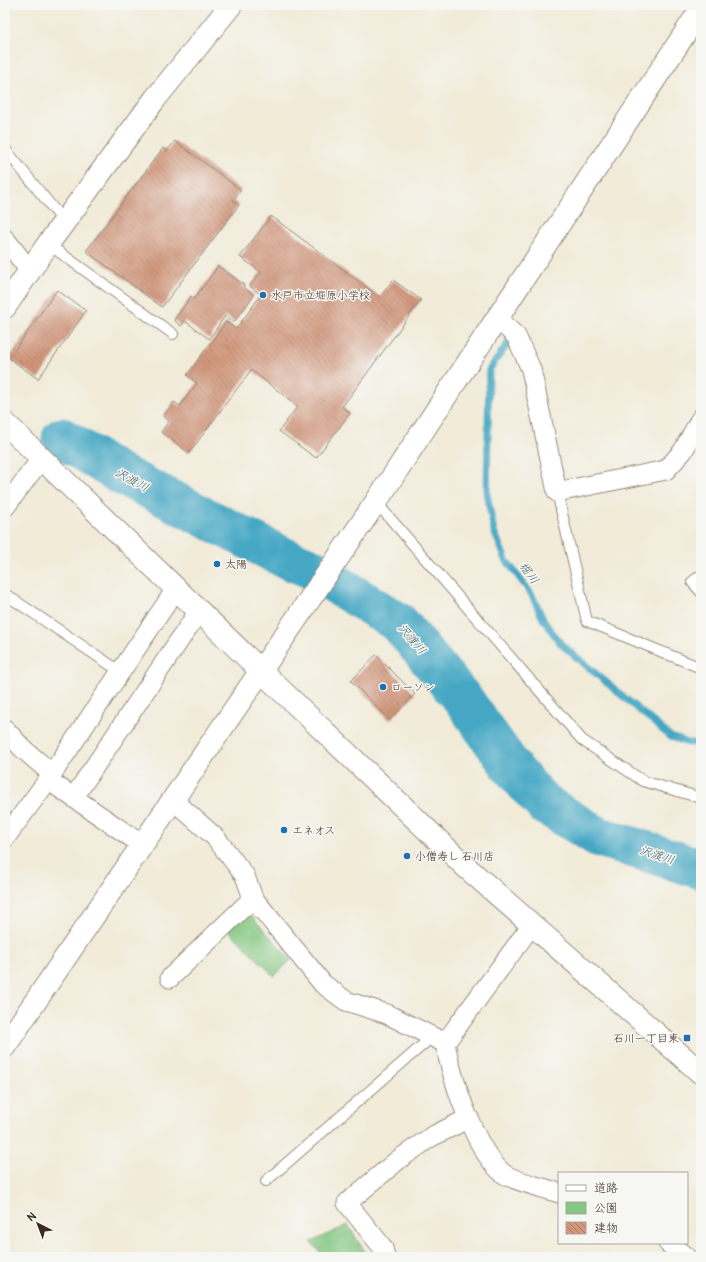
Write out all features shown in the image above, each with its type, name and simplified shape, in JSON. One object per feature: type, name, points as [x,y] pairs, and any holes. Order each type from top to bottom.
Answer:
[{"type":"street","points":[[5,307],[48,244],[65,223],[155,99],[231,5]]},
{"type":"street","points":[[5,1046],[141,844],[173,800],[260,670],[376,502],[701,9]]},
{"type":"street","points":[[5,239],[30,271]]},
{"type":"street","points":[[496,318],[516,336],[531,368],[557,492],[666,470],[683,451],[701,418]]},
{"type":"street","points":[[5,423],[466,867],[531,926],[701,1074]]},
{"type":"street","points":[[5,507],[41,459]]},
{"type":"street","points":[[5,838],[50,776],[176,589]]},
{"type":"street","points":[[74,797],[199,611]]},
{"type":"street","points":[[5,729],[50,776],[74,797],[141,844]]},
{"type":"street","points":[[173,800],[216,838],[245,876],[253,898],[323,984],[346,1001],[387,1014],[439,1040],[469,1118],[485,1153],[504,1174],[558,1193]]},
{"type":"street","points":[[170,978],[253,898]]},
{"type":"street","points":[[439,1040],[531,926]]},
{"type":"street","points":[[385,1257],[383,1248],[347,1203],[398,1160],[431,1137],[469,1118]]},
{"type":"street","points":[[669,1244],[686,1257]]},
{"type":"lane","points":[[5,149],[65,223]]},
{"type":"lane","points":[[48,244],[173,334]]},
{"type":"lane","points":[[557,492],[587,621],[701,668]]},
{"type":"lane","points":[[376,502],[582,740],[643,781],[701,798]]},
{"type":"lane","points":[[701,575],[692,582],[701,592]]},
{"type":"lane","points":[[5,594],[121,672]]},
{"type":"lane","points":[[266,1182],[439,1040]]},
{"type":"green space","points":[[248,912],[291,960],[274,976],[228,930]]},
{"type":"green space","points":[[348,1225],[368,1257],[325,1257],[311,1242]]},
{"type":"building","points":[[175,141],[241,190],[233,200],[239,205],[162,307],[86,251],[163,148],[167,151]]},
{"type":"building","points":[[271,216],[380,297],[393,280],[421,300],[342,407],[350,413],[316,458],[279,431],[298,406],[251,370],[189,453],[161,432],[169,421],[163,416],[174,402],[180,406],[197,383],[187,375],[226,322],[236,329],[261,295],[250,286],[261,272],[240,257]]},
{"type":"building","points":[[218,266],[244,285],[243,287],[254,295],[234,322],[225,316],[209,339],[185,321],[181,326],[174,320],[191,296],[194,299]]},
{"type":"building","points":[[57,290],[86,311],[38,379],[9,358]]},
{"type":"building","name":"ローソン","points":[[376,655],[415,694],[390,720],[351,681]]},
{"type":"waterway","name":"堀川","points":[[509,342],[489,370],[487,494],[494,531],[506,560],[532,595],[543,619],[561,644],[671,737],[688,743],[701,743]]},
{"type":"waterway","name":"沢渡川","points":[[62,438],[120,474],[285,558],[310,568],[399,623],[465,702],[512,768],[544,804],[597,836],[701,869]]},
{"type":"place","name":"水戸市立堀原小学校","points":[[263,295]]},
{"type":"place","name":"太陽","points":[[217,564]]},
{"type":"place","name":"ローソン","points":[[383,687]]},
{"type":"place","name":"エネオス","points":[[284,830]]},
{"type":"place","name":"小僧寿し 石川店","points":[[407,856]]},
{"type":"place","name":"石川一丁目東","points":[[687,1038]]}]
